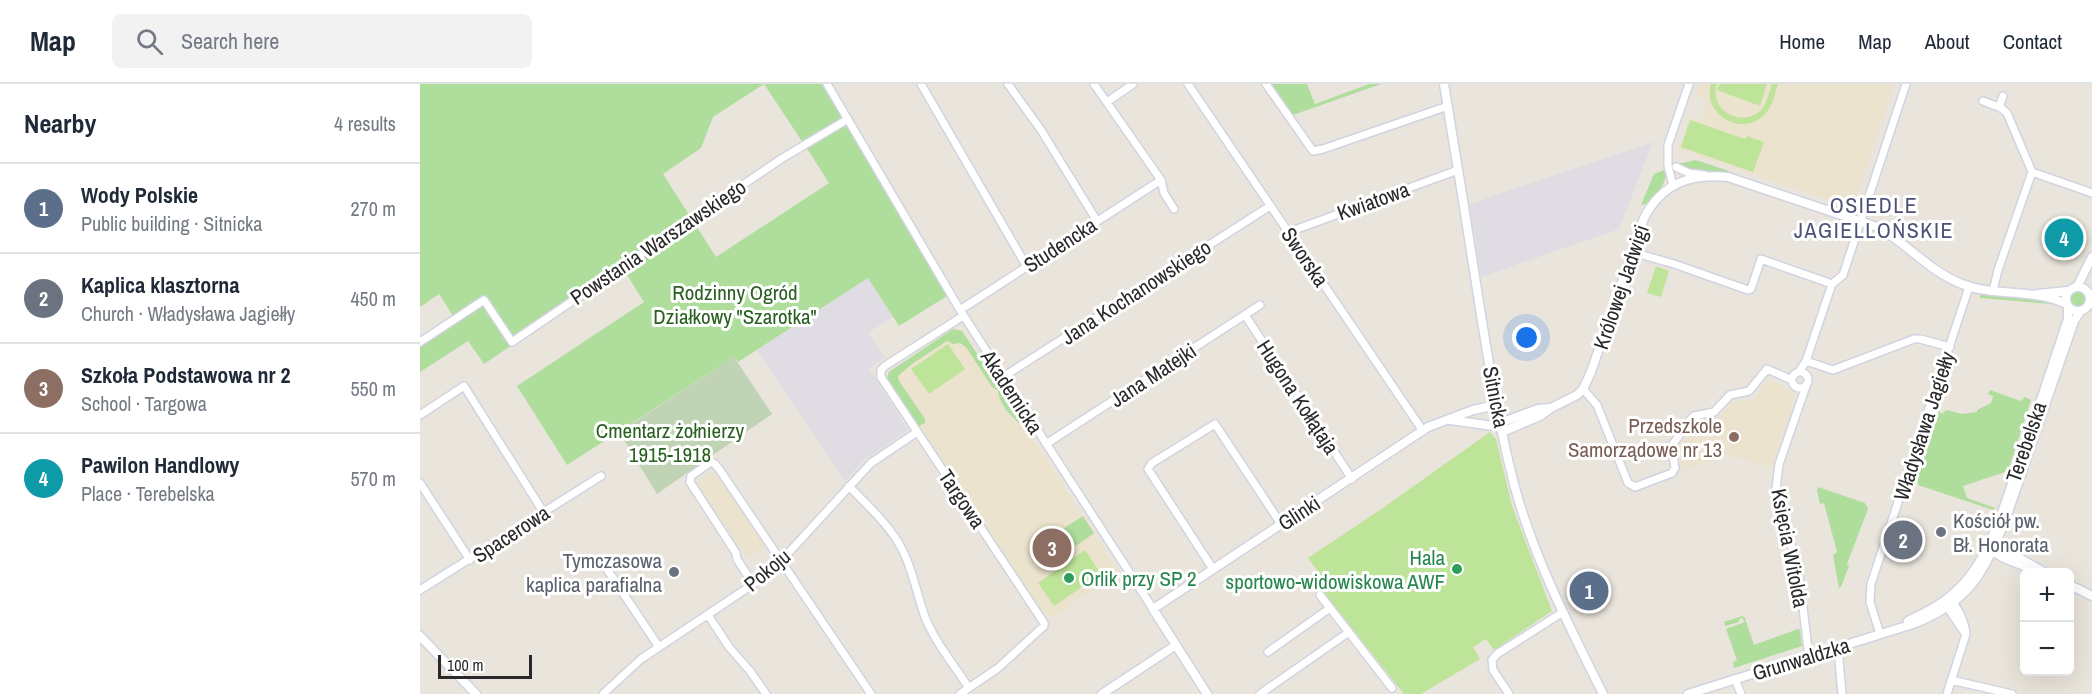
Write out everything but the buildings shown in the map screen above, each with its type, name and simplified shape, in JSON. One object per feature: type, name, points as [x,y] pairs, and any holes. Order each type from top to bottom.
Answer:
[{"type":"street","name":"Akademicka","points":[[828,84],[961,313],[1207,694]]},
{"type":"street","points":[[921,84],[1027,267]]},
{"type":"street","points":[[1008,84],[1041,130],[1097,221]]},
{"type":"street","points":[[1094,84],[1161,180],[1164,193],[1174,209]]},
{"type":"street","points":[[1107,102],[1132,84]]},
{"type":"street","name":"Sworska","points":[[1189,84],[1423,431]]},
{"type":"street","points":[[1266,84],[1313,151],[1448,106]]},
{"type":"street","name":"Sitnicka","points":[[1444,84],[1496,405],[1522,508],[1563,612],[1603,694]]},
{"type":"street","points":[[1673,186],[1668,166],[1668,145],[1689,84]]},
{"type":"street","points":[[1447,419],[1501,427],[1540,416],[1577,395],[1583,389],[1597,405],[1628,483],[1635,487],[1672,473],[1675,468],[1673,444],[1690,420],[1694,416],[1714,412],[1728,396],[1749,391],[1767,369],[1792,380],[1798,388],[1806,386],[1808,382],[1803,373],[1806,361],[1832,284],[1843,274],[1906,84]]},
{"type":"street","points":[[1999,107],[2003,96]]},
{"type":"street","points":[[1983,101],[2007,113],[2032,172],[1993,291]]},
{"type":"street","name":"Powstania Warszawskiego","points":[[420,342],[484,300],[512,342],[782,159],[848,119]]},
{"type":"street","points":[[1668,155],[1682,181]]},
{"type":"street","points":[[1676,167],[1689,173],[1710,175]]},
{"type":"street","name":"Kwiatowa","points":[[1288,232],[1458,170]]},
{"type":"street","points":[[2032,172],[2092,193]]},
{"type":"street","name":"Królowej Jadwigi","points":[[1583,389],[1647,212],[1673,186],[1694,177],[1710,175],[1728,177],[1877,227],[1894,237],[1942,275],[1969,287],[2035,295],[2067,305]]},
{"type":"street","name":"Studencka","points":[[880,372],[885,366],[1027,267],[1161,180]]},
{"type":"street","name":"Jana Kochanowskiego","points":[[1003,377],[1270,206]]},
{"type":"street","points":[[1632,252],[1748,290],[1751,289],[1761,259],[1832,284]]},
{"type":"street","points":[[2092,258],[2090,298],[2086,310],[2073,311],[2067,305],[2068,291],[2077,287],[2092,258]]},
{"type":"street","name":"Władysława Jagiełły","points":[[1880,634],[1869,597],[1871,584],[1969,287]]},
{"type":"street","points":[[2077,287],[2090,298]]},
{"type":"street","name":"Królowej Jadwigi","points":[[2035,295],[2068,291]]},
{"type":"street","name":"Jana Matejki","points":[[1046,444],[1260,305]]},
{"type":"street","name":"Terebelska","points":[[1880,634],[1950,603],[1991,547],[2068,319],[2067,305]]},
{"type":"street","name":"Terebelska","points":[[1978,576],[2025,466],[2074,321],[2086,310]]},
{"type":"street","name":"Hugona Kołłątaja","points":[[1245,315],[1352,479]]},
{"type":"street","points":[[1806,361],[1833,370],[1914,339],[1950,347]]},
{"type":"street","name":"Targowa","points":[[880,372],[882,381],[1044,623],[1044,626],[998,668],[969,688]]},
{"type":"street","points":[[1792,380],[1794,375],[1803,373]]},
{"type":"street","points":[[420,415],[464,386],[544,513]]},
{"type":"street","name":"Księcia Witolda","points":[[1806,386],[1779,464],[1776,489],[1799,575],[1809,657]]},
{"type":"street","name":"Księcia Witolda","points":[[1798,388],[1798,406]]},
{"type":"street","name":"Glinki","points":[[1153,609],[1423,431],[1447,419],[1496,405]]},
{"type":"street","points":[[1213,569],[1148,469],[1152,463],[1215,424],[1281,524]]},
{"type":"street","name":"Pokoju","points":[[603,694],[658,646],[770,573],[871,463],[917,432]]},
{"type":"street","points":[[753,584],[690,482],[691,476],[711,462],[716,464],[871,694]]},
{"type":"street","name":"Spacerowa","points":[[420,590],[601,476]]},
{"type":"street","points":[[420,483],[470,560]]},
{"type":"street","points":[[849,486],[891,532],[898,543],[906,558],[933,633],[969,688],[960,694]]},
{"type":"street","points":[[1991,547],[2005,559],[2029,568]]},
{"type":"street","points":[[1991,547],[2032,568]]},
{"type":"street","name":"Terebelska","points":[[1933,616],[1969,589],[1990,563],[2005,559]]},
{"type":"street","points":[[604,566],[658,646]]},
{"type":"street","points":[[2074,587],[2092,596]]},
{"type":"street","points":[[1320,595],[1392,688]]},
{"type":"street","points":[[1950,603],[1954,618],[1966,634]]},
{"type":"street","points":[[1947,694],[1966,634],[1965,624],[1950,603]]},
{"type":"street","points":[[1268,652],[1330,609]]},
{"type":"street","points":[[1508,694],[1493,670],[1492,660],[1496,655],[1563,612]]},
{"type":"street","points":[[708,615],[729,647],[766,694]]},
{"type":"street","name":"Terebelska","points":[[1880,634],[1933,616],[1946,615],[1954,618]]},
{"type":"street","points":[[1260,694],[1348,632]]},
{"type":"street","name":"Grunwaldzka","points":[[1688,694],[1880,634]]},
{"type":"street","points":[[420,636],[476,694]]},
{"type":"street","points":[[1102,694],[1176,645]]},
{"type":"street","points":[[1838,648],[1842,694]]},
{"type":"street","points":[[1735,679],[1741,694]]},
{"type":"street","points":[[1952,680],[2012,694]]},
{"type":"shaded area","points":[[1700,84],[1894,84],[1853,208],[1678,149],[1689,117],[1702,120],[1708,101],[1696,94]]},
{"type":"shaded area","points":[[1653,142],[1619,229],[1481,277],[1470,204]]},
{"type":"shaded area","points":[[868,278],[893,317],[868,333],[885,358],[869,368],[908,430],[865,459],[845,481],[757,350]]},
{"type":"shaded area","points":[[953,329],[962,330],[1119,572],[1055,616],[1044,615],[887,379],[888,372]]},
{"type":"shaded area","name":"Przedszkole Samorządowe nr 13","points":[[1768,379],[1794,393],[1792,409],[1771,468],[1729,455],[1684,471],[1677,450],[1696,424],[1718,419],[1732,402],[1754,399]]},
{"type":"shaded area","points":[[715,471],[765,547],[748,559],[695,484]]},
{"type":"green space","name":"Rodzinny Ogród Działkowy \"Szarotka\"","points":[[420,84],[764,84],[713,117],[701,148],[663,174],[716,257],[829,183],[806,147],[845,121],[947,296],[899,326],[868,278],[738,362],[734,357],[567,465],[517,386],[644,302],[624,270],[484,364],[468,341],[420,372],[420,346],[457,322],[439,294],[420,307]]},
{"type":"green space","points":[[764,84],[824,84],[843,118],[803,143]]},
{"type":"green space","points":[[1271,84],[1307,84],[1315,104],[1369,84],[1381,84],[1293,115]]},
{"type":"green space","points":[[1711,84],[1717,84],[1717,102],[1722,109],[1728,114],[1745,118],[1761,110],[1772,84],[1778,84],[1768,111],[1756,121],[1746,124],[1726,120],[1718,113],[1710,95]]},
{"type":"green space","points":[[1720,84],[1767,84],[1760,106],[1717,90]]},
{"type":"green space","points":[[1690,120],[1745,139],[1747,136],[1764,142],[1753,172],[1681,147]]},
{"type":"green space","points":[[1696,160],[1729,171],[1691,170],[1678,164]]},
{"type":"green space","points":[[1667,169],[1665,180],[1655,197],[1641,205],[1654,174]]},
{"type":"green space","points":[[1656,266],[1669,271],[1661,297],[1647,293]]},
{"type":"green space","points":[[2075,291],[2081,291],[2086,299],[2084,305],[2075,307],[2070,302],[2070,296]]},
{"type":"green space","points":[[1980,294],[2040,300],[2051,304],[1980,298]]},
{"type":"green space","points":[[953,329],[962,331],[1020,419],[1019,423],[1006,409],[1000,400],[998,391],[992,387],[966,347],[960,343],[953,344],[947,341],[898,376],[899,381],[925,419],[925,423],[919,426],[887,379],[889,372]]},
{"type":"green space","points":[[948,344],[965,369],[929,394],[911,369]]},
{"type":"green space","name":"Cmentarz żołnierzy 1915-1918","points":[[734,357],[772,414],[657,494],[619,432]]},
{"type":"green space","points":[[1990,390],[2021,401],[2025,397],[2031,400],[2008,471],[1963,486],[1967,498],[1995,508],[1993,510],[1918,485],[1917,478],[1939,411],[1942,414],[1946,410],[1962,414],[1977,412],[1991,403],[1993,396],[1988,394]]},
{"type":"green space","points":[[1490,432],[1496,439],[1512,506],[1552,611],[1494,650],[1486,639],[1473,647],[1480,659],[1421,694],[1404,694],[1321,589],[1325,581],[1308,558]]},
{"type":"green space","points":[[1818,487],[1865,503],[1868,509],[1847,564],[1849,566],[1839,588],[1833,555],[1837,552],[1824,503],[1820,504]]},
{"type":"green space","points":[[1083,516],[1094,533],[1076,546],[1064,528]]},
{"type":"green space","name":"Orlik przy SP 2","points":[[1085,550],[1101,574],[1054,606],[1038,583]]},
{"type":"green space","points":[[1742,616],[1745,618],[1754,645],[1798,629],[1802,646],[1734,668],[1733,662],[1737,660],[1726,629],[1745,622],[1742,618],[1739,622],[1725,626],[1724,622]]},
{"type":"place","name":"Pawilon Handlowy","points":[[2064,238]]},
{"type":"place","name":"Przedszkole Samorządowe nr 13","points":[[1734,437]]},
{"type":"place","name":"Kościół pw. Bł. Honorata","points":[[1941,532]]},
{"type":"place","name":"Kaplica klasztorna","points":[[1903,540]]},
{"type":"place","name":"Szkoła Podstawowa nr 2","points":[[1052,548]]},
{"type":"place","name":"Hala sportowo-widowiskowa AWF","points":[[1457,569]]},
{"type":"place","name":"Tymczasowa kaplica parafialna","points":[[674,572]]},
{"type":"place","name":"Orlik przy SP 2","points":[[1069,578]]},
{"type":"place","name":"Wody Polskie","points":[[1589,591]]},
{"type":"district","name":"OSIEDLE JAGIELLOŃSKIE","points":[[1874,218]]}]
